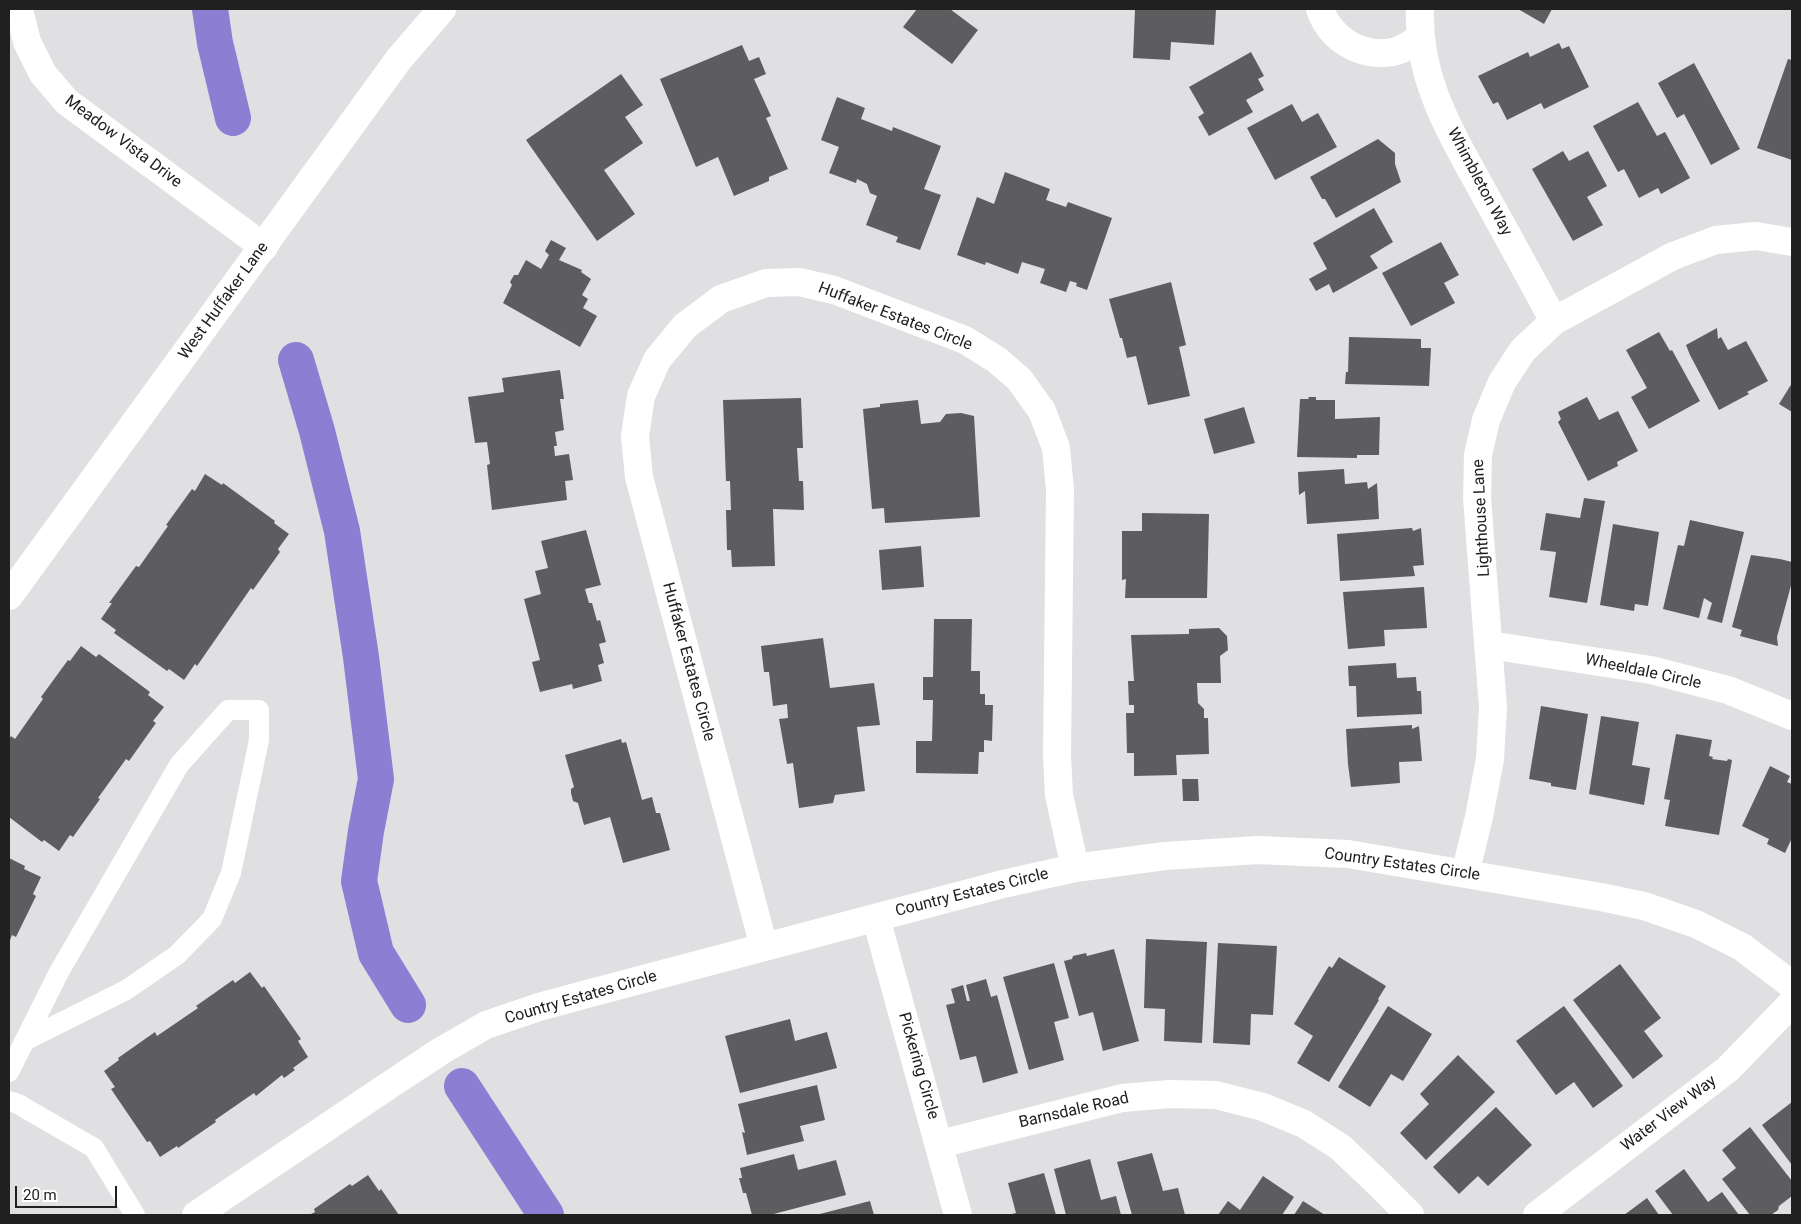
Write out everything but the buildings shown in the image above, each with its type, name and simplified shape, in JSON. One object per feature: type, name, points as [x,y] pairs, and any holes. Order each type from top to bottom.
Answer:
[{"type":"street","name":"Meadow Vista Drive","points":[[19,9],[27,42],[43,74],[67,102],[264,247]]},
{"type":"street","name":"West Huffaker Lane","points":[[9,596],[400,59],[442,9]]},
{"type":"street","points":[[1320,9],[1324,21],[1342,42],[1367,52],[1394,52],[1421,38]]},
{"type":"street","name":"Whimbleton Way","points":[[1420,9],[1424,64],[1437,102],[1554,320]]},
{"type":"street","name":"Lighthouse Lane","points":[[1465,874],[1479,818],[1490,759],[1493,708],[1478,498],[1478,455],[1486,420],[1502,382],[1524,350],[1554,320],[1673,256],[1716,240],[1756,236],[1792,242]]},
{"type":"street","name":"Huffaker Estates Circle","points":[[764,948],[639,477],[635,436],[641,396],[657,360],[684,326],[721,299],[766,283],[800,282],[834,290],[965,340],[997,360],[1020,379],[1042,411],[1056,448],[1060,490],[1057,756],[1060,803],[1075,868]]},
{"type":"street","name":"Wheeldale Circle","points":[[1489,645],[1651,670],[1728,690],[1792,716]]},
{"type":"street","name":"Country Estates Circle","points":[[196,1215],[441,1051],[486,1025],[583,995],[1004,884],[1075,868],[1166,856],[1258,850],[1348,854],[1601,896],[1644,906],[1696,924],[1742,947],[1792,985]]},
{"type":"street","name":"Pickering Circle","points":[[876,918],[940,1144],[958,1215]]},
{"type":"street","name":"Water View Way","points":[[1537,1215],[1728,1069],[1792,1003]]},
{"type":"street","name":"Barnsdale Road","points":[[940,1144],[1122,1098],[1170,1094],[1216,1096],[1263,1107],[1304,1124],[1340,1147],[1410,1215]]},
{"type":"lane","points":[[9,1072],[24,1041],[59,972],[179,765],[228,710],[259,710],[260,740],[231,873],[212,919],[177,954],[126,990],[24,1041]]},
{"type":"lane","points":[[9,1101],[18,1104],[94,1148],[135,1215]]},
{"type":"waterway","points":[[210,9],[215,43],[233,118]]},
{"type":"waterway","points":[[296,360],[317,431],[342,531],[361,657],[376,779],[359,881],[376,953],[408,1005]]},
{"type":"waterway","points":[[462,1086],[546,1215]]}]
